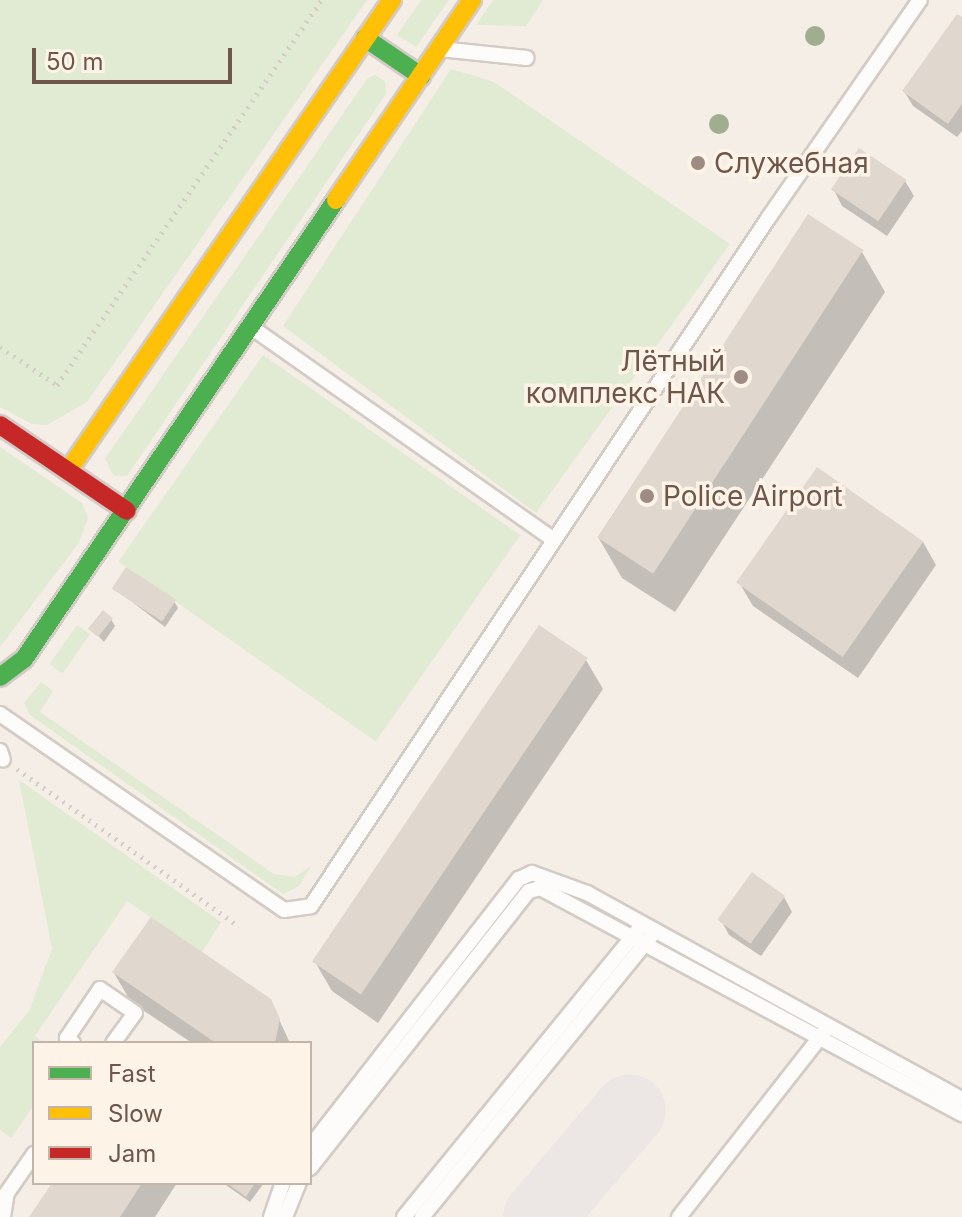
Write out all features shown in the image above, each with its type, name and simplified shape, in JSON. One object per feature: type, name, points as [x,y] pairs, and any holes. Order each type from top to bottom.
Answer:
[{"type":"main road","points":[[68,471],[392,0]]},
{"type":"main road","points":[[0,677],[24,659],[472,0]]},
{"type":"main road","points":[[365,38],[421,76]]},
{"type":"main road","points":[[0,425],[127,511]]},
{"type":"lane","points":[[0,714],[284,910],[304,910],[324,892],[553,539],[920,0]]},
{"type":"lane","points":[[439,49],[527,58]]},
{"type":"lane","points":[[251,327],[553,539]]},
{"type":"lane","points":[[312,1144],[522,876],[538,873],[558,880],[644,934],[962,1114]]},
{"type":"lane","points":[[312,1165],[529,891],[540,888],[554,893],[644,934]]},
{"type":"lane","points":[[404,1217],[644,934]]},
{"type":"lane","points":[[422,1217],[644,934]]},
{"type":"lane","points":[[71,1041],[67,1038],[100,989],[135,1013],[114,1041]]},
{"type":"lane","points":[[823,1034],[962,1099]]},
{"type":"lane","points":[[679,1217],[823,1034]]},
{"type":"lane","points":[[3,1217],[3,1198],[32,1157]]},
{"type":"lane","points":[[271,1217],[282,1185]]},
{"type":"lane","points":[[285,1217],[298,1185]]},
{"type":"path","points":[[0,347],[57,385],[322,0]]},
{"type":"path","points":[[1,755],[239,926]]},
{"type":"green space","points":[[0,0],[367,0],[87,402],[47,425],[32,424],[0,407]]},
{"type":"green space","points":[[421,0],[449,0],[416,47],[397,35]]},
{"type":"green space","points":[[493,0],[543,0],[526,26],[476,25]]},
{"type":"green space","points":[[451,69],[494,82],[730,244],[536,513],[283,326]]},
{"type":"green space","points":[[375,75],[385,81],[386,94],[127,476],[114,476],[105,459],[367,79]]},
{"type":"green space","points":[[263,355],[520,535],[376,742],[118,561]]},
{"type":"green space","points":[[0,447],[82,503],[88,518],[78,544],[0,647]]},
{"type":"green space","points":[[77,625],[90,634],[63,673],[49,664]]},
{"type":"green space","points":[[41,682],[53,691],[40,712],[274,874],[295,877],[311,866],[299,886],[283,894],[30,715],[24,703]]},
{"type":"green space","points":[[19,780],[221,922],[202,952],[127,901],[35,1036],[41,1041],[32,1041],[32,1108],[11,1138],[0,1130],[0,1047],[29,1011],[52,949]]},
{"type":"building","points":[[957,14],[962,17],[962,104],[948,124],[902,91]]},
{"type":"building","points":[[859,148],[906,180],[878,221],[831,189]]},
{"type":"building","name":"Лётный комплекс НАК","points":[[808,214],[863,250],[653,574],[598,538]]},
{"type":"building","points":[[817,467],[923,542],[843,657],[736,583]]},
{"type":"building","points":[[126,567],[176,600],[162,621],[112,589]]},
{"type":"building","points":[[103,610],[113,618],[98,637],[88,629]]},
{"type":"building","points":[[539,625],[588,658],[361,995],[312,962]]},
{"type":"building","points":[[752,872],[785,896],[750,944],[717,920]]},
{"type":"building","points":[[151,917],[271,999],[280,1019],[275,1041],[213,1041],[112,972]]},
{"type":"building","points":[[51,1185],[141,1185],[120,1217],[29,1217]]},
{"type":"building","points":[[230,1185],[254,1185],[246,1197]]},
{"type":"taxiway","points":[[539,1217],[630,1110]]},
{"type":"traffic: fast","points":[[365,38],[421,76]]},
{"type":"traffic: fast","points":[[0,677],[24,659],[336,200]]},
{"type":"traffic: slow","points":[[68,471],[392,0]]},
{"type":"traffic: slow","points":[[336,200],[472,0]]},
{"type":"traffic: jam","points":[[0,425],[127,511]]},
{"type":"place","name":"Служебная","points":[[698,163]]},
{"type":"place","name":"Лётный комплекс НАК","points":[[741,377]]},
{"type":"place","name":"Police Airport","points":[[647,496]]}]
